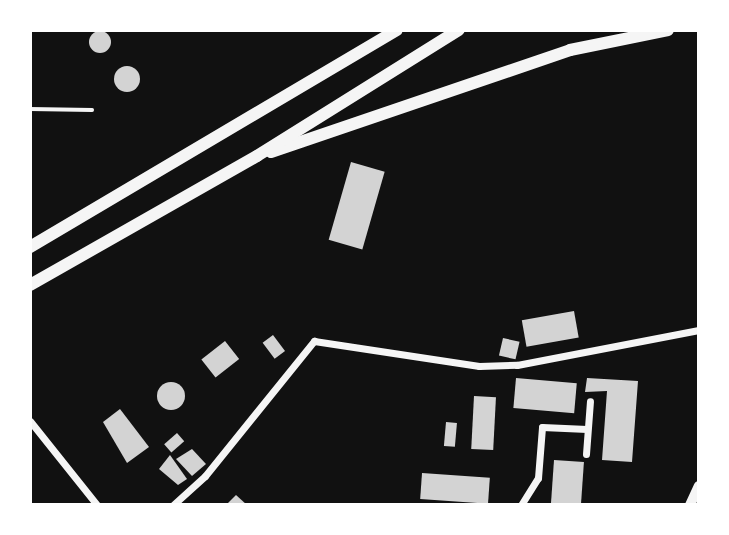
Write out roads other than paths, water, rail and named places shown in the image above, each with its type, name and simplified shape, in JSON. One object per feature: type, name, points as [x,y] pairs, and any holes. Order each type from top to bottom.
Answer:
[{"type":"highway","points":[[380,40],[390,30]]},
{"type":"highway","points":[[30,247],[397,30]]},
{"type":"highway","points":[[30,285],[257,156],[459,30]]},
{"type":"highway","points":[[257,156],[570,50],[668,30]]},
{"type":"main road","points":[[690,505],[699,486]]},
{"type":"street","points":[[173,505],[205,476],[314,341],[479,366],[517,365],[699,330]]},
{"type":"street","points":[[586,454],[590,401]]},
{"type":"street","points":[[30,421],[97,505]]},
{"type":"street","points":[[521,505],[538,478],[542,427],[587,429]]},
{"type":"lane","points":[[30,108],[92,110]]}]
